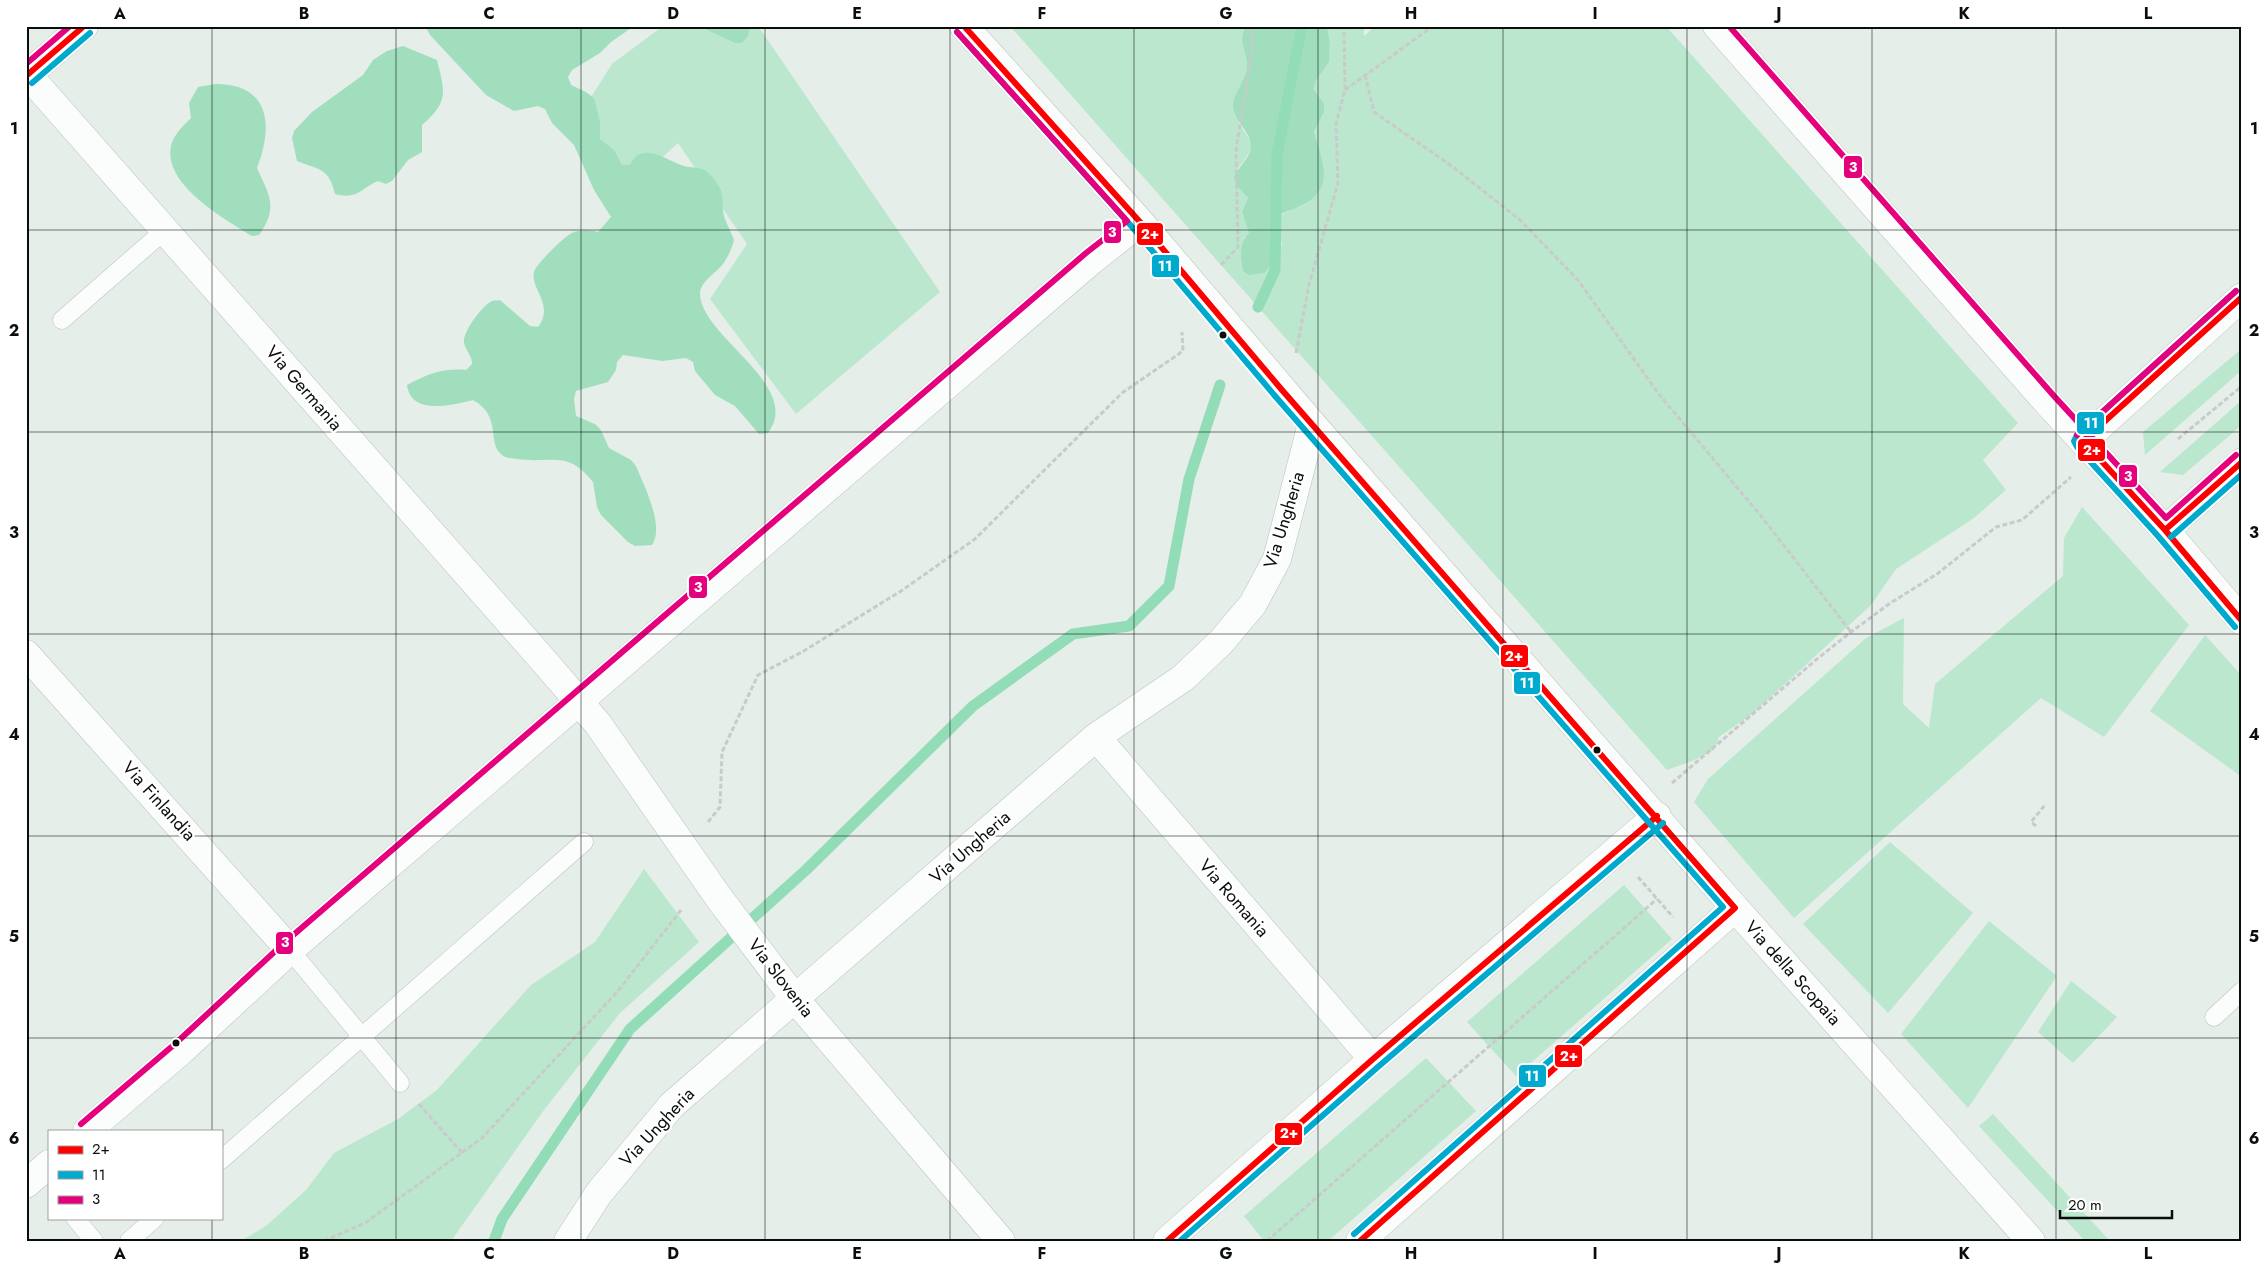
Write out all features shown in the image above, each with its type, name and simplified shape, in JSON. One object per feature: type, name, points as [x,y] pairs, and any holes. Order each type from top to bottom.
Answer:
[{"type":"street","points":[[27,75],[84,26]]},
{"type":"street","name":"Via della Scopaia","points":[[964,26],[1140,222],[1312,424],[1735,908],[2031,1241]]},
{"type":"street","points":[[1717,26],[2089,448],[2165,530],[2242,621]]},
{"type":"street","name":"Via Germania","points":[[27,75],[579,702]]},
{"type":"street","points":[[89,1130],[182,1050],[290,950],[1092,260],[1140,222]]},
{"type":"street","points":[[2089,448],[2242,297]]},
{"type":"street","name":"Via Ungheria","points":[[568,1241],[599,1193],[672,1105],[1096,737],[1183,678],[1221,642],[1253,604],[1277,559],[1312,424]]},
{"type":"street","points":[[2165,530],[2242,462]]},
{"type":"street","name":"Via Finlandia","points":[[26,654],[290,950]]},
{"type":"street","name":"Via Slovenia","points":[[579,702],[622,758],[719,898],[795,999],[1001,1241]]},
{"type":"street","name":"Via Romania","points":[[1096,737],[1372,1059]]},
{"type":"street","points":[[1167,1241],[1372,1059],[1656,816]]},
{"type":"street","points":[[1360,1241],[1735,908]]},
{"type":"lane","points":[[62,320],[165,230]]},
{"type":"lane","points":[[222,1159],[584,842]]},
{"type":"lane","points":[[290,950],[400,1083]]},
{"type":"lane","points":[[2214,1017],[2242,991]]},
{"type":"lane","points":[[78,1220],[94,1241]]},
{"type":"lane","points":[[129,1241],[153,1220]]},
{"type":"path","points":[[1217,268],[1238,247],[1236,150],[1251,56],[1253,26]]},
{"type":"path","points":[[1295,356],[1309,285],[1338,183],[1336,124],[1345,90],[1344,26]]},
{"type":"path","points":[[1345,90],[1433,26]]},
{"type":"path","points":[[1365,75],[1374,112],[1453,167],[1520,220],[1578,280],[1658,393],[1760,516],[1851,632]]},
{"type":"path","points":[[705,825],[720,807],[722,752],[758,676],[802,652],[901,591],[975,539],[1122,392],[1183,351],[1182,332]]},
{"type":"path","points":[[2178,439],[2242,386]]},
{"type":"path","points":[[1666,776],[1673,784],[1816,659],[1851,632],[1889,604],[1937,574],[1996,527],[2022,520],[2089,448]]},
{"type":"path","points":[[2036,826],[2032,822],[2045,805]]},
{"type":"path","points":[[1636,874],[1676,921]]},
{"type":"path","points":[[1267,1241],[1657,898]]},
{"type":"path","points":[[324,1241],[365,1223],[482,1138],[618,991],[681,910]]},
{"type":"path","points":[[400,1083],[462,1152]]},
{"type":"green space","points":[[425,26],[634,26],[611,42],[600,53],[572,70],[568,77],[571,85],[594,98],[600,122],[600,139],[614,150],[622,165],[630,165],[639,154],[651,153],[683,166],[703,169],[708,172],[720,188],[726,222],[734,240],[725,261],[706,281],[700,293],[704,309],[715,326],[762,379],[772,397],[775,415],[768,433],[759,434],[735,406],[715,395],[695,371],[693,362],[686,358],[662,361],[623,355],[617,362],[616,370],[608,382],[576,391],[574,399],[576,416],[595,424],[601,430],[609,448],[631,460],[636,466],[655,517],[655,537],[652,545],[635,546],[628,542],[601,515],[597,507],[593,482],[575,465],[558,460],[513,459],[502,455],[497,450],[488,414],[473,400],[444,406],[434,406],[424,405],[410,395],[407,385],[415,381],[443,371],[466,370],[472,364],[464,338],[474,319],[492,301],[500,300],[530,326],[538,327],[543,319],[544,312],[541,298],[535,285],[534,272],[536,268],[569,235],[581,230],[598,232],[611,217],[594,190],[574,145],[552,123],[545,109],[538,106],[514,111],[486,95],[430,35]]},
{"type":"green space","points":[[663,26],[758,26],[940,292],[796,414],[710,299],[747,244],[678,143],[633,184],[579,116],[612,64]]},
{"type":"green space","points":[[699,26],[750,26],[748,36],[742,43],[735,43]]},
{"type":"green space","points":[[1010,26],[1246,26],[1243,46],[1247,69],[1235,98],[1239,123],[1251,142],[1251,150],[1237,170],[1236,185],[1248,198],[1242,212],[1249,233],[1243,239],[1282,245],[1277,220],[1286,212],[1304,205],[1314,198],[1323,182],[1323,162],[1314,132],[1324,112],[1324,103],[1314,90],[1315,82],[1329,62],[1330,44],[1327,26],[1364,26],[1364,36],[1375,26],[1666,26],[2018,423],[1983,460],[2006,490],[1974,518],[1896,569],[1871,605],[1752,714],[1719,737],[1714,750],[1692,761],[1667,770]]},
{"type":"green space","points":[[1246,26],[1327,26],[1330,44],[1329,62],[1315,82],[1314,90],[1324,103],[1324,112],[1314,132],[1324,167],[1322,187],[1307,202],[1285,212],[1279,217],[1277,226],[1281,253],[1264,273],[1249,275],[1243,271],[1241,256],[1243,242],[1249,233],[1242,212],[1248,198],[1236,185],[1234,177],[1248,155],[1251,142],[1236,117],[1233,106],[1247,67],[1242,42]]},
{"type":"green space","points":[[403,46],[437,60],[442,80],[443,96],[441,103],[431,117],[422,125],[422,152],[408,160],[392,181],[386,184],[378,181],[354,194],[335,194],[330,179],[322,171],[297,161],[292,138],[294,131],[312,112],[363,75],[373,60],[387,51]]},
{"type":"green space","points":[[216,84],[234,86],[248,91],[257,100],[263,111],[266,123],[265,138],[257,168],[268,194],[270,209],[269,217],[259,235],[252,236],[198,199],[176,174],[171,160],[172,142],[179,130],[191,118],[189,103],[198,87]]},
{"type":"green space","points":[[2239,351],[2242,354],[2242,370],[2145,455],[2143,432]]},
{"type":"green space","points":[[2242,400],[2242,425],[2183,475],[2160,472]]},
{"type":"green space","points":[[2082,507],[2189,625],[2104,737],[2041,698],[1794,918],[1694,802],[1708,779],[1866,638],[1904,618],[1903,704],[1929,728],[1935,684],[2063,576],[2064,538]]},
{"type":"green space","points":[[2205,635],[2242,676],[2242,777],[2150,711]]},
{"type":"green space","points":[[1890,842],[1973,913],[1888,1013],[1803,924]]},
{"type":"green space","points":[[644,869],[699,942],[620,1013],[544,1110],[451,1241],[241,1241],[266,1226],[306,1190],[334,1153],[398,1119],[437,1090],[531,985],[595,942]]},
{"type":"green space","points":[[1624,885],[1672,939],[1516,1076],[1467,1022]]},
{"type":"green space","points":[[1989,921],[2057,976],[1968,1108],[1901,1034]]},
{"type":"green space","points":[[2071,981],[2117,1017],[2073,1063],[2038,1032]]},
{"type":"green space","points":[[1426,1058],[1476,1111],[1328,1241],[1264,1241],[1244,1216]]},
{"type":"green space","points":[[1993,1114],[2110,1241],[2085,1241],[1979,1126]]},
{"type":"waterway","points":[[1258,307],[1275,270],[1277,154],[1302,26]]},
{"type":"waterway","points":[[494,1241],[502,1219],[630,1029],[806,870],[973,706],[1073,634],[1129,626],[1169,586],[1189,479],[1220,385]]},
{"type":"transit line","name":"3","points":[[26,64],[70,26]]},
{"type":"transit line","name":"2+","points":[[26,76],[84,26]]},
{"type":"transit line","name":"2+","points":[[964,26],[1140,222],[1282,390],[1735,908],[1360,1241]]},
{"type":"transit line","name":"3","points":[[1729,26],[2054,396],[2166,518],[2236,455]]},
{"type":"transit line","name":"11","points":[[957,32],[1133,228],[1275,396],[1723,907],[1354,1234]]},
{"type":"transit line","name":"3","points":[[81,1124],[176,1043],[284,943],[1086,253],[1127,221],[957,32]]},
{"type":"transit line","name":"11","points":[[32,83],[90,33]]},
{"type":"transit line","name":"11","points":[[2235,627],[2158,536],[2077,447],[2074,441],[2077,435],[2236,291]]},
{"type":"transit line","name":"3","points":[[2077,435],[2236,291]]},
{"type":"transit line","name":"2+","points":[[2242,297],[2083,441],[2165,530],[2242,621]]},
{"type":"transit line","name":"2+","points":[[2165,530],[2242,462]]},
{"type":"transit line","name":"11","points":[[2171,537],[2242,474]]},
{"type":"transit line","name":"2+","points":[[1167,1241],[1373,1059],[1657,816]]},
{"type":"transit line","name":"11","points":[[1180,1241],[1379,1066],[1663,823]]}]
